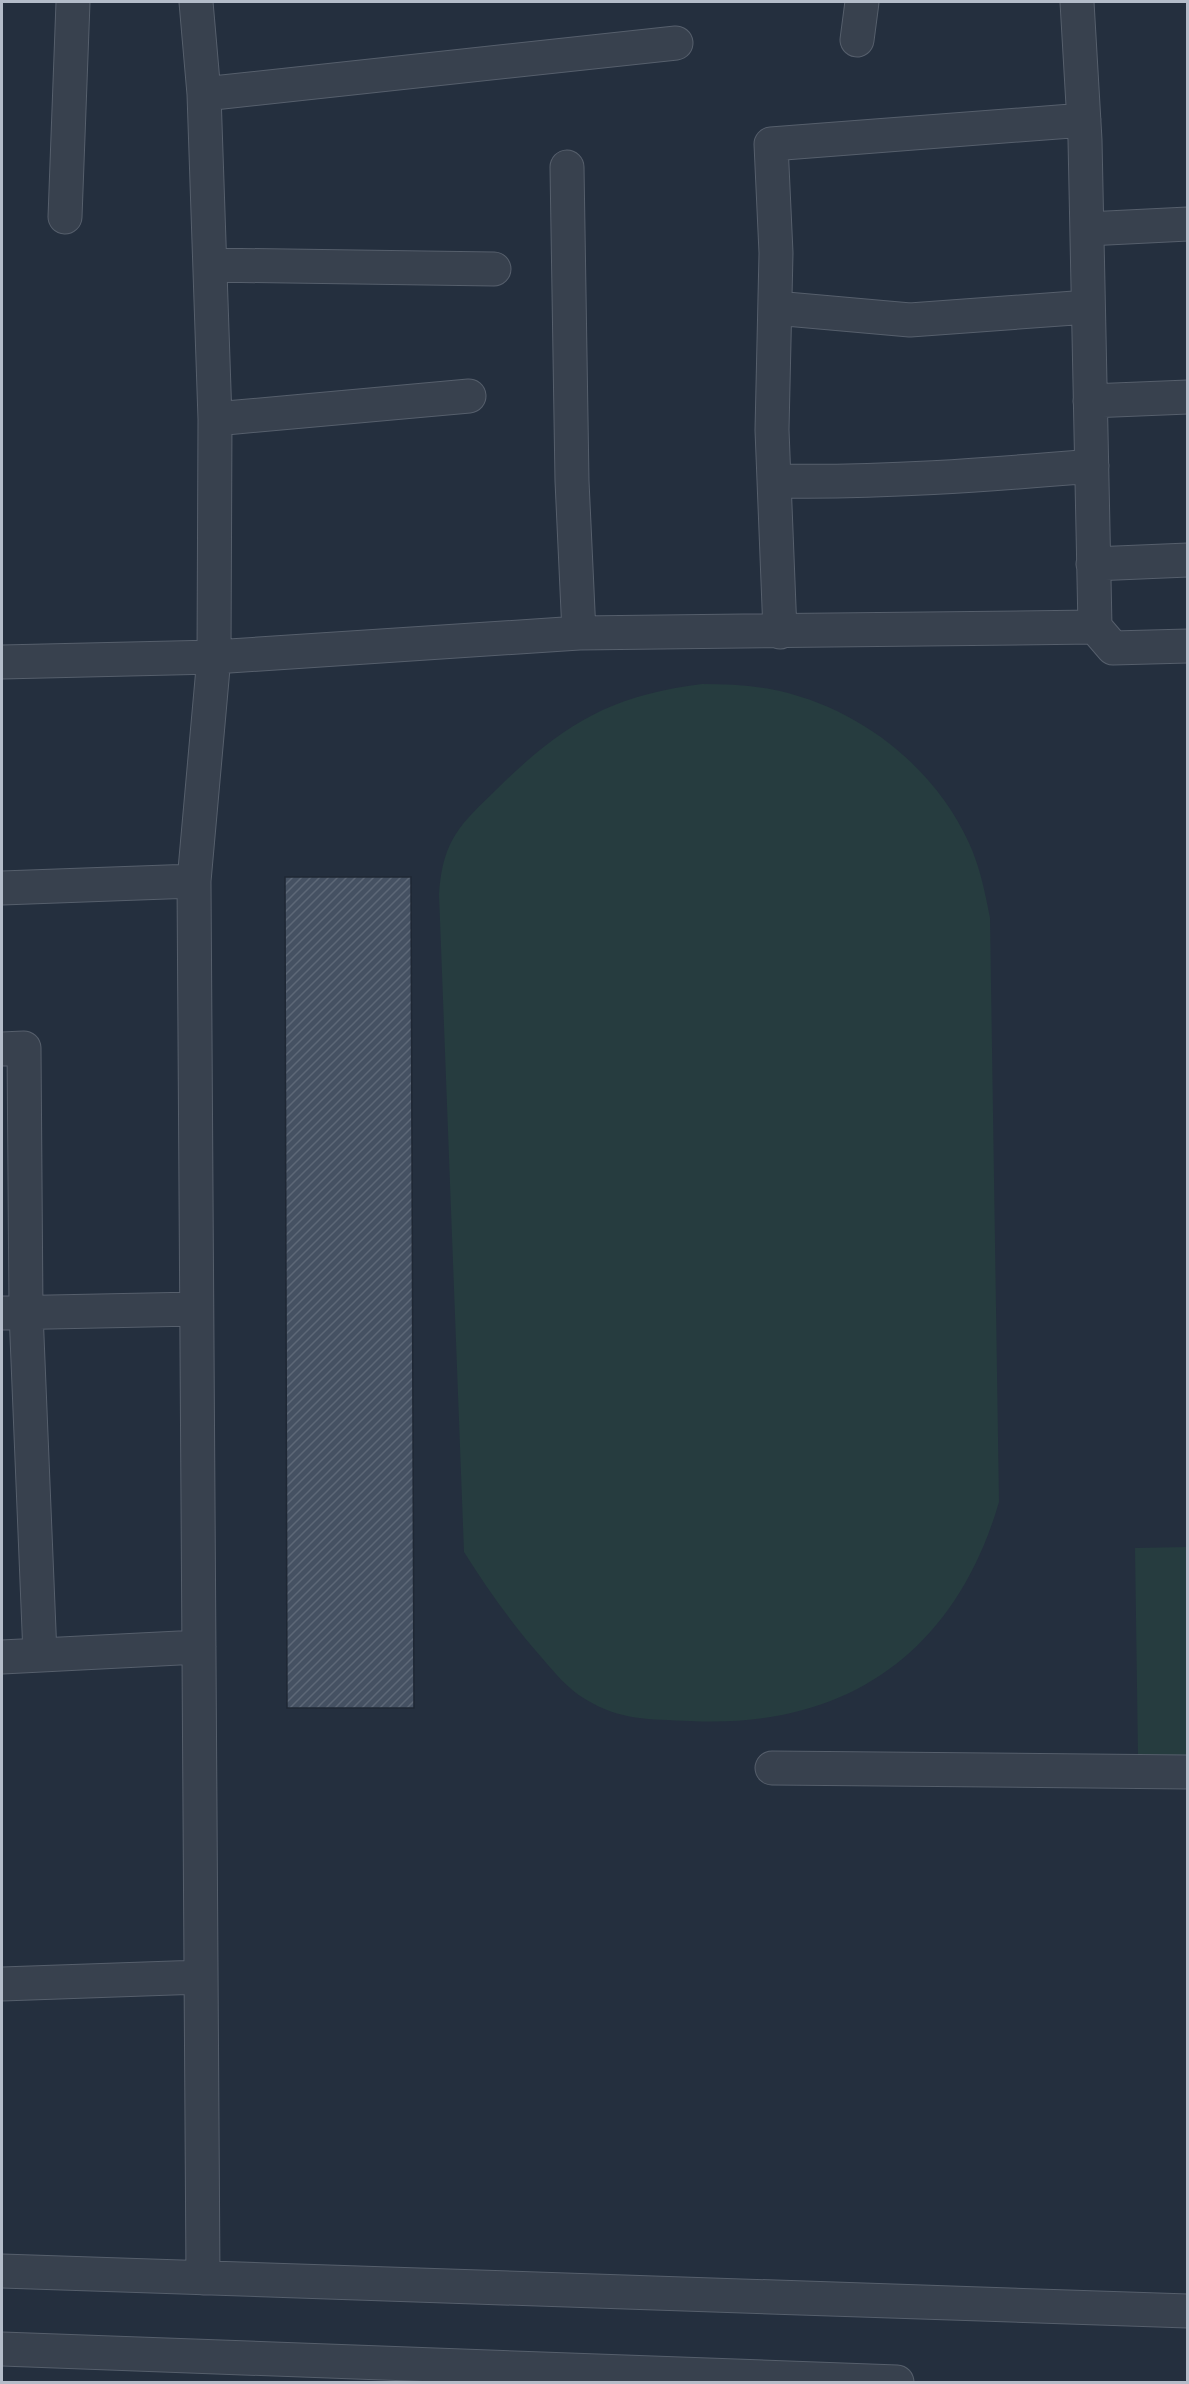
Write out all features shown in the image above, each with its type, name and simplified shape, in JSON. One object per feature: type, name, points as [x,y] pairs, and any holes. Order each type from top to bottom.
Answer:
[{"type":"street","points":[[65,217],[73,2]]},
{"type":"street","points":[[196,2],[204,94],[215,418],[214,657],[194,881],[203,2278]]},
{"type":"street","points":[[857,40],[862,2]]},
{"type":"street","points":[[1077,2],[1084,120],[1095,627],[1113,648],[1188,646]]},
{"type":"street","points":[[204,94],[676,43]]},
{"type":"street","points":[[780,632],[772,430],[776,253],[771,144],[1084,120]]},
{"type":"street","points":[[567,167],[572,481],[579,633]]},
{"type":"street","points":[[1087,229],[1188,224]]},
{"type":"street","points":[[210,265],[494,269]]},
{"type":"street","points":[[775,308],[910,320],[1088,308]]},
{"type":"street","points":[[215,418],[469,396]]},
{"type":"street","points":[[1090,401],[1188,397]]},
{"type":"street","points":[[774,481],[835,482],[945,478],[1092,466]]},
{"type":"street","points":[[1093,564],[1188,560]]},
{"type":"street","points":[[2,662],[214,657],[579,633],[1095,627]]},
{"type":"street","points":[[2,888],[194,881]]},
{"type":"street","points":[[2,1049],[24,1048],[14,1313],[40,1655]]},
{"type":"street","points":[[14,1313],[196,1309]]},
{"type":"street","points":[[2,1658],[199,1647]]},
{"type":"street","points":[[772,1768],[1188,1772]]},
{"type":"street","points":[[2,1984],[201,1977]]},
{"type":"street","points":[[2,2271],[1188,2311]]},
{"type":"street","points":[[2,2349],[192,2370],[897,2382]]},
{"type":"green space","points":[[702,684],[770,689],[801,697],[861,724],[888,742],[935,788],[954,814],[976,861],[990,918],[999,1502],[979,1555],[954,1601],[923,1640],[886,1671],[845,1695],[798,1711],[746,1720],[690,1721],[636,1718],[623,1715],[598,1706],[579,1695],[567,1686],[521,1633],[464,1552],[439,894],[445,859],[456,833],[486,800],[545,746],[591,716],[615,705],[670,689]]},
{"type":"green space","points":[[1187,1547],[1187,1756],[1138,1757],[1135,1548]]},
{"type":"building","points":[[285,877],[411,877],[414,1708],[287,1708]]}]
